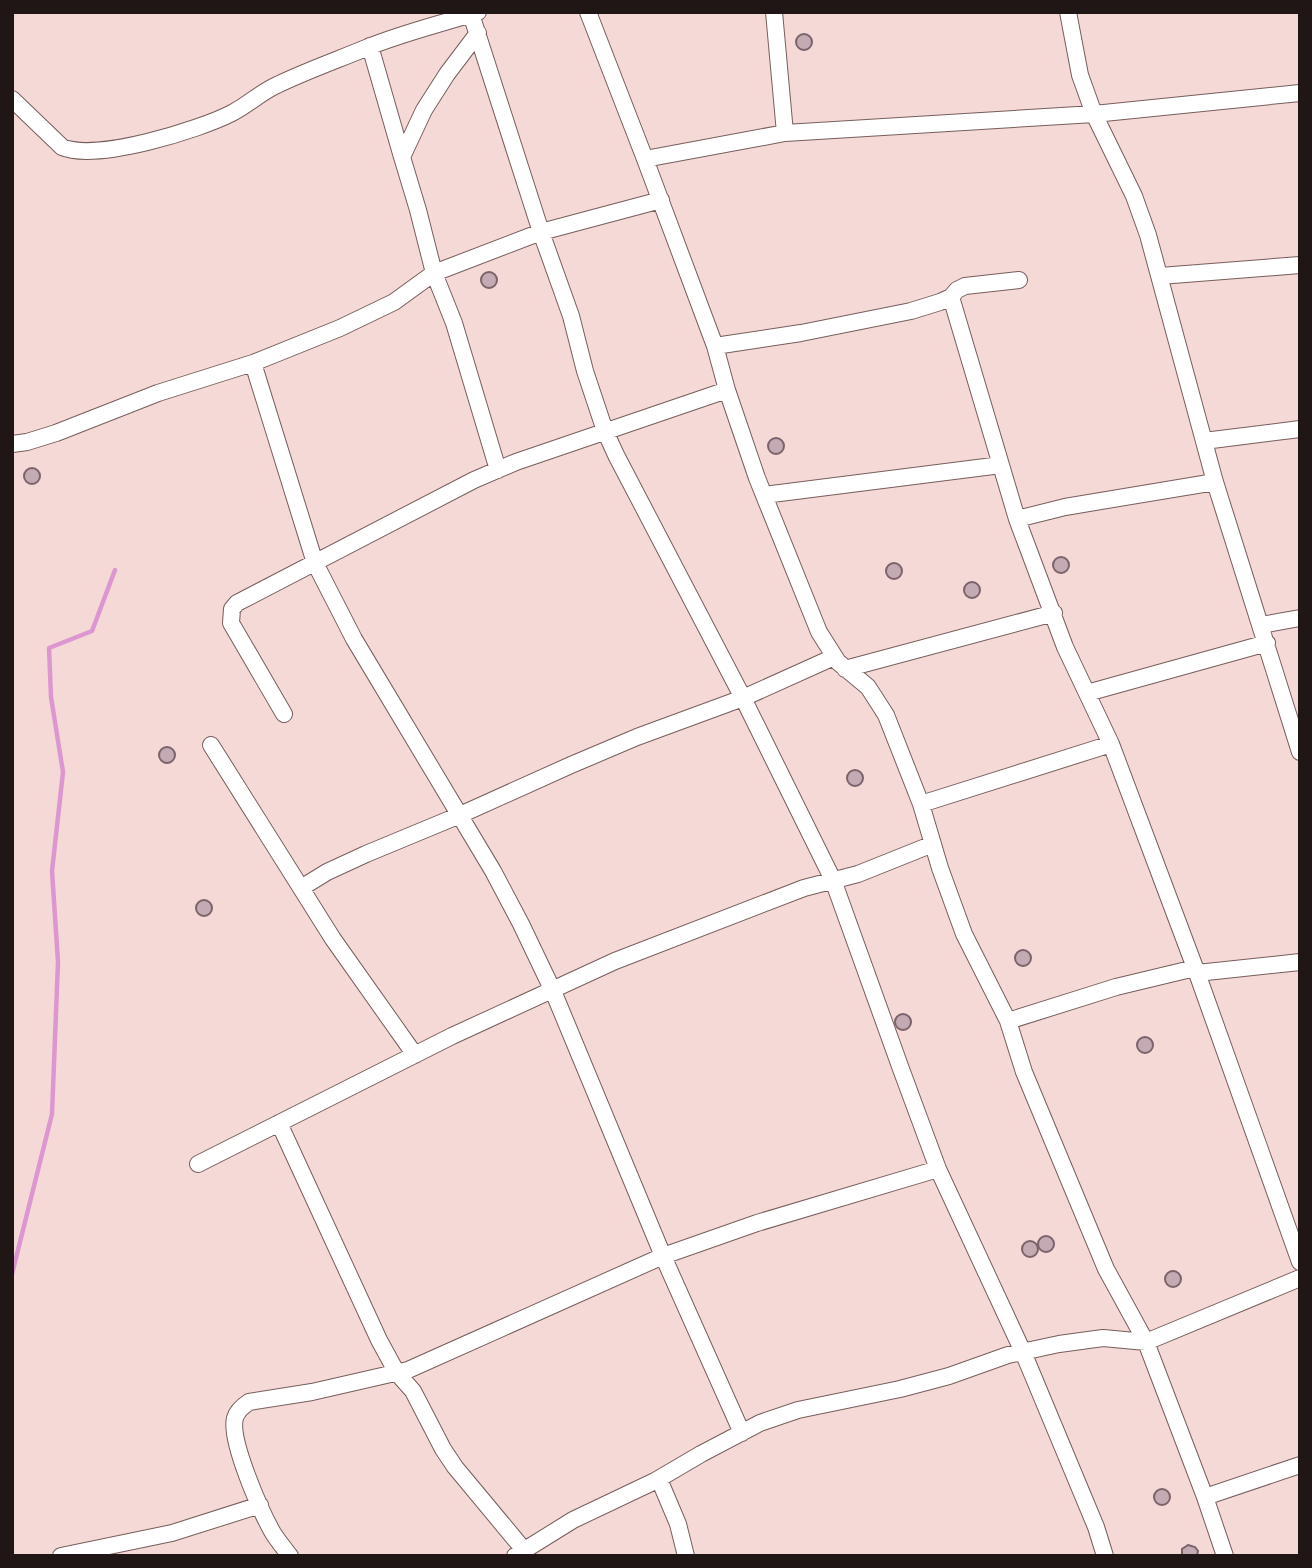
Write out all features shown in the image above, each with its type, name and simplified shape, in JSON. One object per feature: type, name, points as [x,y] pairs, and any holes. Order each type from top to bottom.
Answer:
[{"type":"street","points":[[588,12],[715,346],[727,390],[764,495],[819,632],[840,663],[868,687],[886,715],[921,804],[964,934],[1008,1021],[1024,1072],[1106,1269],[1146,1342],[1225,1556]]},
{"type":"street","points":[[774,12],[785,133]]},
{"type":"street","points":[[1068,12],[1080,75],[1094,114],[1134,196],[1148,235],[1215,482],[1300,752]]},
{"type":"street","points":[[12,99],[62,147],[70,150],[94,150],[127,146],[205,125],[234,113],[275,86],[370,46],[475,13],[478,33],[541,232],[571,316],[585,371],[605,431],[743,698],[833,880],[938,1169],[1023,1352],[1096,1527],[1105,1556]]},
{"type":"street","points":[[402,157],[424,110],[478,33]]},
{"type":"street","points":[[370,46],[434,273],[454,323],[498,470]]},
{"type":"street","points":[[645,159],[785,133],[1094,114],[1300,93]]},
{"type":"street","points":[[12,444],[56,433],[158,393],[253,363],[340,328],[394,302],[434,273],[541,232],[661,200]]},
{"type":"street","points":[[1160,276],[1300,265]]},
{"type":"street","points":[[715,346],[911,311],[951,297],[965,286],[1019,280]]},
{"type":"street","points":[[951,297],[1017,519],[1065,647],[1111,744],[1196,970],[1300,1262]]},
{"type":"street","points":[[253,363],[315,563],[354,639],[504,892],[553,991],[663,1256],[742,1433]]},
{"type":"street","points":[[284,714],[231,623],[232,609],[237,603],[474,480],[605,431],[727,390]]},
{"type":"street","points":[[1204,441],[1300,429]]},
{"type":"street","points":[[764,495],[1001,465]]},
{"type":"street","points":[[1017,519],[1065,507],[1215,482]]},
{"type":"street","points":[[301,888],[327,872],[366,854],[637,737],[743,698],[840,663],[1054,613]]},
{"type":"street","points":[[1261,625],[1300,618]]},
{"type":"street","points":[[1087,693],[1267,643]]},
{"type":"street","points":[[921,804],[1111,744]]},
{"type":"street","points":[[211,745],[333,939],[415,1055]]},
{"type":"street","points":[[198,1164],[453,1036],[615,961],[804,888],[858,874],[933,844]]},
{"type":"street","points":[[1008,1021],[1116,987],[1196,970],[1300,962]]},
{"type":"street","points":[[279,1123],[379,1340],[397,1373],[413,1391],[455,1467],[519,1553],[573,1520],[659,1479],[760,1423],[798,1410],[912,1386],[1008,1355],[1059,1344],[1102,1338],[1146,1342],[1300,1278]]},
{"type":"street","points":[[290,1556],[274,1534],[260,1505],[236,1444],[235,1418],[241,1407],[249,1402],[312,1392],[397,1373],[432,1360],[663,1256],[757,1223],[938,1169]]},
{"type":"street","points":[[1205,1497],[1300,1465]]},
{"type":"street","points":[[659,1479],[678,1524],[685,1556]]},
{"type":"street","points":[[61,1556],[172,1533],[260,1505]]},
{"type":"building","points":[[804,34],[810,36],[810,48],[804,50],[798,48],[796,42],[798,36]]},
{"type":"building","points":[[489,272],[495,274],[495,286],[489,288],[483,286],[481,280],[483,274]]},
{"type":"building","points":[[776,438],[782,440],[782,452],[776,454],[770,452],[768,446],[770,440]]},
{"type":"building","points":[[32,468],[38,470],[38,482],[32,484],[26,482],[24,476],[26,470]]},
{"type":"building","points":[[1061,557],[1067,559],[1067,571],[1061,573],[1055,571],[1053,565],[1055,559]]},
{"type":"building","points":[[894,563],[900,565],[900,577],[894,579],[888,577],[886,571],[888,565]]},
{"type":"building","points":[[972,582],[978,584],[978,596],[972,598],[966,596],[964,590],[966,584]]},
{"type":"building","points":[[167,747],[173,749],[173,761],[167,763],[161,761],[159,755],[161,749]]},
{"type":"building","points":[[855,770],[861,772],[861,784],[855,786],[849,784],[847,778],[849,772]]},
{"type":"building","points":[[204,900],[210,902],[210,914],[204,916],[198,914],[196,908],[198,902]]},
{"type":"building","points":[[1023,950],[1029,952],[1029,964],[1023,966],[1017,964],[1015,958],[1017,952]]},
{"type":"building","points":[[903,1014],[909,1016],[909,1028],[903,1030],[897,1028],[895,1022],[897,1016]]},
{"type":"building","points":[[1145,1037],[1151,1039],[1151,1051],[1145,1053],[1139,1051],[1137,1045],[1139,1039]]},
{"type":"building","points":[[1046,1236],[1052,1238],[1052,1250],[1046,1252],[1040,1250],[1038,1244],[1040,1238]]},
{"type":"building","points":[[1030,1241],[1036,1243],[1036,1255],[1030,1257],[1024,1255],[1022,1249],[1024,1243]]},
{"type":"building","points":[[1173,1271],[1179,1273],[1179,1285],[1173,1287],[1167,1285],[1165,1279],[1167,1273]]},
{"type":"building","points":[[1162,1489],[1168,1491],[1168,1503],[1162,1505],[1156,1503],[1154,1497],[1156,1491]]},
{"type":"building","points":[[1188,1545],[1195,1547],[1197,1556],[1182,1556],[1182,1549]]},
{"type":"waterway","points":[[12,1274],[52,1114],[58,962],[52,871],[63,772],[51,697],[49,648],[92,631],[115,570]]}]
